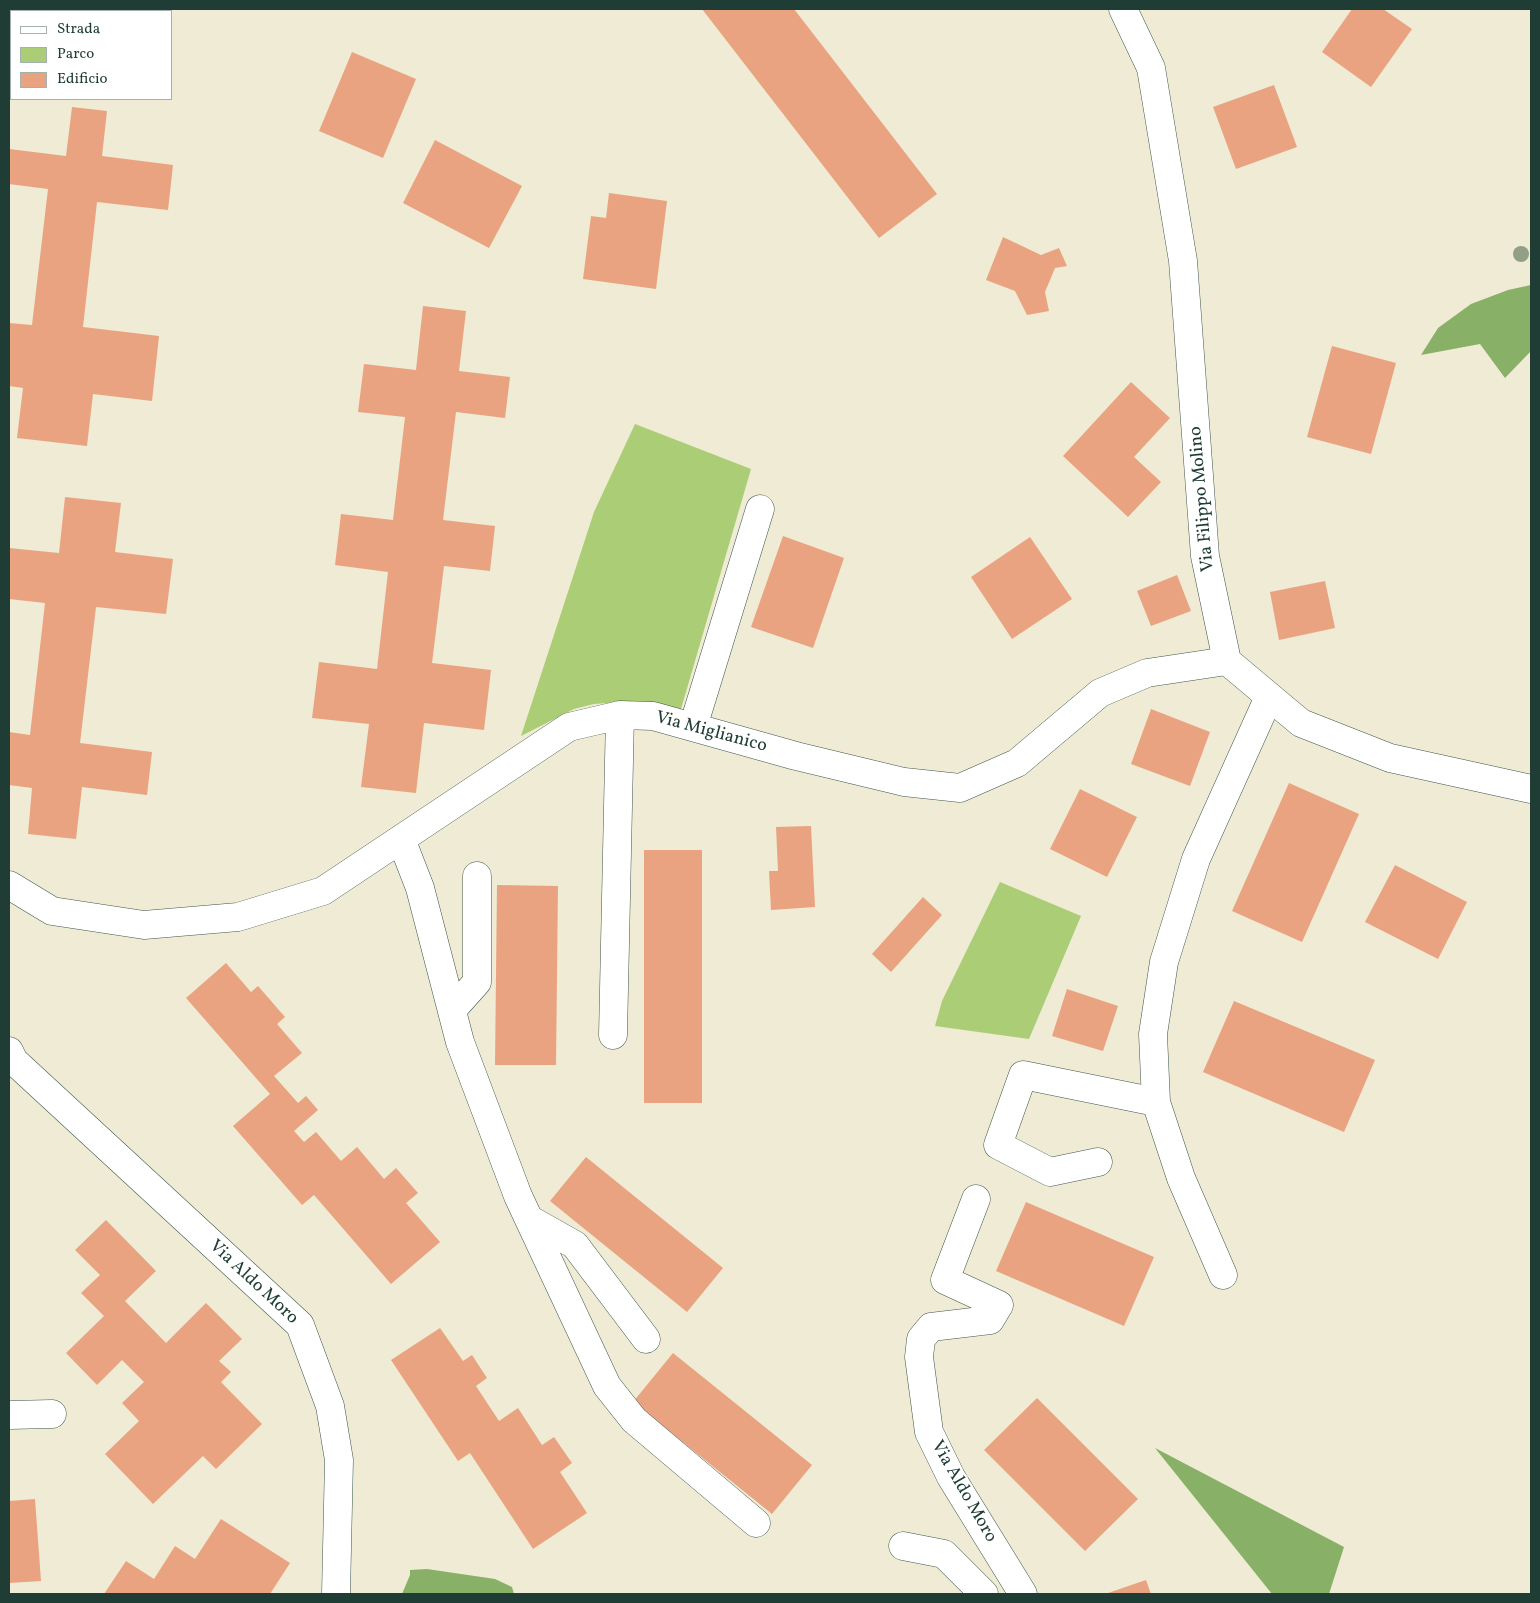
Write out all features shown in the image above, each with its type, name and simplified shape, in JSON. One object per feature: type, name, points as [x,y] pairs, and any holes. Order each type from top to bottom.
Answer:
[{"type":"street","name":"Via Filippo Molino","points":[[1123,9],[1151,68],[1183,262],[1205,556],[1227,661]]},
{"type":"street","points":[[693,727],[760,509]]},
{"type":"street","points":[[1227,661],[1301,723],[1390,758],[1531,789]]},
{"type":"street","name":"Via Miglianico","points":[[9,885],[52,911],[144,925],[238,916],[323,891],[569,727],[620,715],[653,716],[796,756],[904,782],[960,788],[1017,763],[1100,694],[1147,673],[1227,661]]},
{"type":"street","points":[[1223,1275],[1181,1178],[1156,1102],[1153,1034],[1164,962],[1196,859],[1269,697]]},
{"type":"street","points":[[612,1034],[620,715]]},
{"type":"street","points":[[401,839],[420,888],[460,1042],[518,1196],[607,1386],[634,1420],[756,1523]]},
{"type":"street","points":[[452,1010],[477,982],[476,876]]},
{"type":"street","name":"Via Aldo Moro","points":[[9,1051],[14,1062],[300,1325],[330,1406],[339,1460],[336,1594]]},
{"type":"street","points":[[1098,1162],[1050,1172],[998,1146],[1023,1075],[1156,1102]]},
{"type":"street","name":"Via Aldo Moro","points":[[976,1199],[945,1280],[999,1305],[990,1320],[931,1327],[922,1339],[919,1357],[929,1432],[951,1477],[1023,1594]]},
{"type":"street","points":[[529,1219],[575,1245],[646,1339]]},
{"type":"street","points":[[9,1415],[52,1414]]},
{"type":"street","points":[[903,1546],[944,1554],[984,1594]]},
{"type":"green space","points":[[1531,285],[1531,351],[1505,378],[1480,344],[1421,355],[1438,328],[1471,304],[1508,290]]},
{"type":"green space","points":[[635,424],[751,469],[681,709],[637,701],[594,704],[574,709],[521,736],[594,512]]},
{"type":"green space","points":[[1000,882],[1081,916],[1029,1039],[935,1026],[942,1001]]},
{"type":"green space","points":[[1155,1448],[1344,1547],[1329,1594],[1272,1594]]},
{"type":"green space","points":[[427,1569],[495,1579],[512,1587],[514,1594],[402,1594],[410,1575],[410,1570]]},
{"type":"building","points":[[702,9],[794,9],[937,194],[879,238]]},
{"type":"building","points":[[1352,9],[1383,9],[1412,29],[1371,87],[1322,52]]},
{"type":"building","points":[[352,52],[416,79],[383,158],[319,131]]},
{"type":"building","points":[[1274,85],[1297,147],[1236,169],[1213,107]]},
{"type":"building","points":[[72,107],[107,111],[102,156],[173,165],[168,210],[97,202],[83,327],[159,336],[152,401],[93,394],[87,446],[17,438],[23,388],[9,386],[9,323],[32,325],[48,189],[9,184],[9,149],[66,156]]},
{"type":"building","points":[[435,140],[522,186],[489,248],[403,203]]},
{"type":"building","points":[[609,193],[667,201],[656,289],[583,279],[591,216],[606,218]]},
{"type":"building","points":[[1003,237],[1041,255],[1059,248],[1067,266],[1055,268],[1045,292],[1049,311],[1027,315],[1015,291],[986,280]]},
{"type":"building","points":[[423,306],[466,311],[459,371],[510,377],[505,418],[456,412],[443,520],[495,526],[490,571],[444,566],[432,663],[491,670],[484,730],[424,723],[416,793],[361,787],[369,724],[312,718],[319,662],[377,669],[388,572],[335,565],[341,514],[393,520],[405,417],[358,412],[364,364],[416,370]]},
{"type":"building","points":[[1332,346],[1396,363],[1371,454],[1307,437]]},
{"type":"building","points":[[1131,382],[1170,418],[1134,457],[1161,482],[1128,517],[1063,456]]},
{"type":"building","points":[[65,497],[121,503],[115,552],[173,559],[166,614],[96,607],[80,743],[152,752],[147,795],[82,787],[76,839],[28,834],[32,788],[9,785],[9,732],[30,735],[45,603],[9,599],[9,548],[59,553]]},
{"type":"building","points":[[783,536],[844,558],[813,648],[751,627]]},
{"type":"building","points":[[1030,537],[1072,599],[1012,639],[971,577]]},
{"type":"building","points":[[1177,575],[1191,611],[1151,626],[1137,591]]},
{"type":"building","points":[[1325,581],[1335,628],[1279,640],[1270,592]]},
{"type":"building","points":[[1151,709],[1210,732],[1190,786],[1131,764]]},
{"type":"building","points":[[1289,783],[1359,814],[1302,942],[1232,911]]},
{"type":"building","points":[[1080,789],[1137,817],[1107,877],[1050,849]]},
{"type":"building","points":[[811,826],[815,907],[771,910],[769,871],[778,871],[776,827]]},
{"type":"building","points":[[644,850],[702,850],[702,1103],[644,1103]]},
{"type":"building","points":[[1395,865],[1467,902],[1438,959],[1365,922]]},
{"type":"building","points":[[497,885],[558,886],[556,1065],[495,1065]]},
{"type":"building","points":[[923,897],[942,915],[891,972],[872,954]]},
{"type":"building","points":[[226,963],[251,992],[258,986],[285,1017],[277,1024],[302,1053],[274,1076],[298,1103],[306,1096],[318,1110],[294,1131],[304,1142],[316,1132],[341,1161],[357,1147],[384,1179],[396,1168],[418,1193],[406,1203],[440,1242],[391,1284],[314,1195],[302,1205],[233,1126],[270,1094],[186,998]]},
{"type":"building","points":[[1067,989],[1118,1006],[1103,1051],[1052,1036]]},
{"type":"building","points":[[1234,1001],[1375,1060],[1344,1132],[1203,1072]]},
{"type":"building","points":[[586,1157],[723,1268],[687,1312],[550,1201]]},
{"type":"building","points":[[1026,1202],[1154,1257],[1124,1326],[996,1271]]},
{"type":"building","points":[[106,1220],[156,1271],[125,1301],[166,1343],[206,1303],[242,1339],[219,1361],[231,1372],[221,1382],[262,1424],[216,1469],[203,1456],[153,1504],[105,1454],[139,1421],[122,1403],[144,1382],[122,1360],[97,1385],[66,1353],[104,1316],[81,1293],[100,1275],[75,1250]]},
{"type":"building","points":[[440,1328],[463,1361],[472,1355],[487,1378],[476,1386],[499,1421],[518,1408],[542,1445],[554,1437],[572,1463],[560,1472],[587,1513],[533,1549],[470,1453],[458,1461],[391,1360]]},
{"type":"building","points":[[673,1353],[812,1465],[772,1514],[633,1402]]},
{"type":"building","points":[[1037,1398],[1138,1499],[1085,1551],[984,1450]]},
{"type":"building","points":[[35,1499],[41,1581],[9,1583],[9,1501]]},
{"type":"building","points":[[221,1519],[290,1563],[270,1594],[104,1594],[126,1561],[154,1579],[175,1546],[195,1559]]},
{"type":"building","points":[[1146,1580],[1151,1594],[1105,1594]]}]
